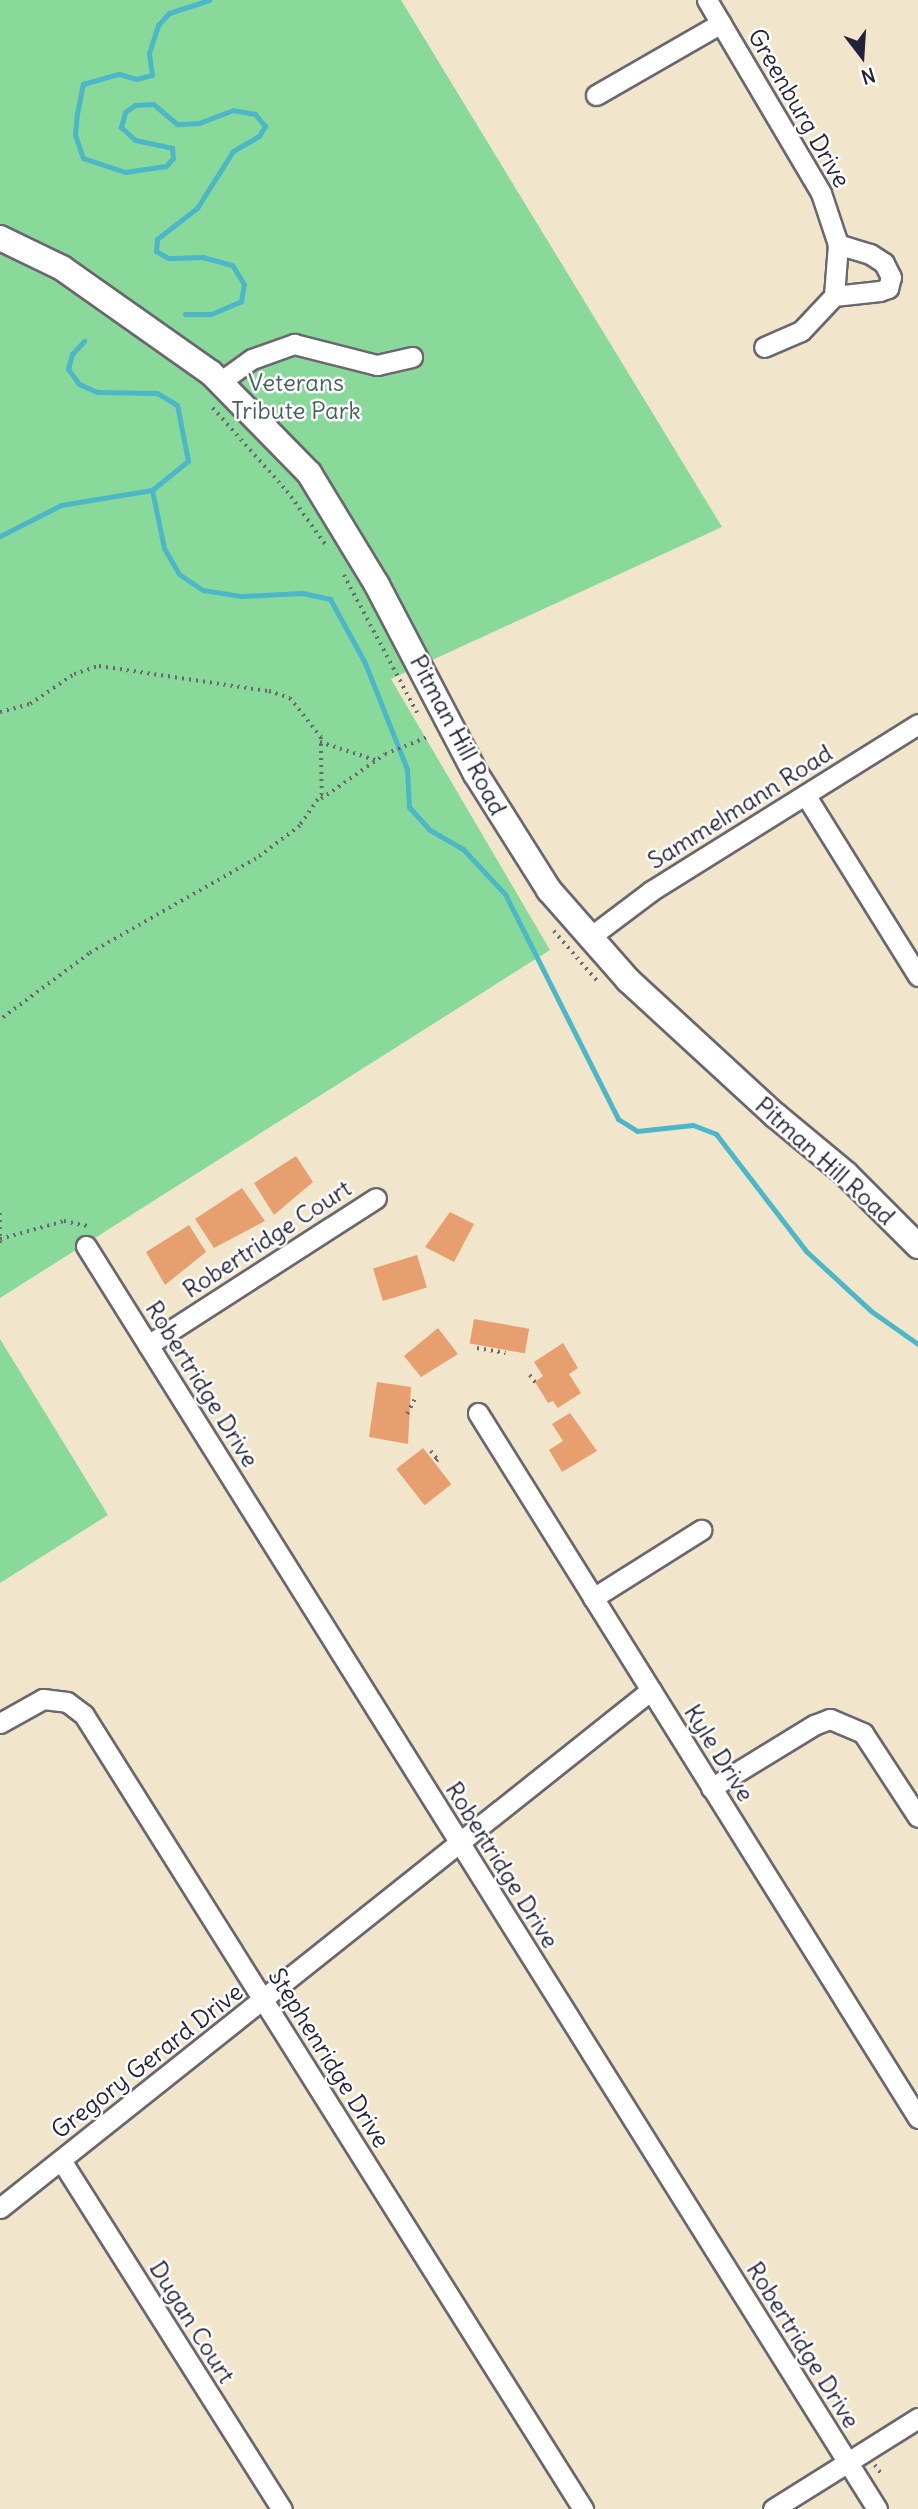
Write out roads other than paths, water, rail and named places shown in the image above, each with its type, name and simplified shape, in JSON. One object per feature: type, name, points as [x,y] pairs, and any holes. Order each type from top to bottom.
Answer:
[{"type":"main road","name":"Pitman Hill Road","points":[[0,238],[62,268],[220,382],[309,473],[377,585],[516,842],[590,937],[628,980],[775,1115],[846,1174],[918,1246]]},
{"type":"street","name":"Greenburg Drive","points":[[707,0],[832,214],[838,244],[834,296]]},
{"type":"street","points":[[596,95],[722,23]]},
{"type":"street","points":[[764,347],[801,331],[834,296],[888,288],[891,277],[884,263],[870,254],[838,244]]},
{"type":"street","points":[[220,382],[252,359],[294,344],[377,365],[412,357]]},
{"type":"street","name":"Sammelmann Road","points":[[590,937],[651,891],[918,724]]},
{"type":"street","points":[[806,796],[918,976]]},
{"type":"street","name":"Robertridge Court","points":[[148,1345],[376,1198]]},
{"type":"street","name":"Robertridge Drive","points":[[86,1246],[877,2509]]},
{"type":"street","name":"Kyle Drive","points":[[478,1413],[918,2118]]},
{"type":"street","points":[[593,1598],[701,1530]]},
{"type":"street","name":"Gregory Gerard Drive","points":[[0,2208],[651,1690]]},
{"type":"street","name":"Stephenridge Drive","points":[[0,1723],[43,1699],[78,1707],[583,2509]]},
{"type":"street","points":[[711,1788],[814,1725],[830,1719],[863,1733],[918,1816]]},
{"type":"street","name":"Dugan Court","points":[[61,2160],[282,2509]]},
{"type":"street","points":[[773,2509],[918,2418]]},
{"type":"waterway","points":[[185,314],[211,314],[241,301],[244,284],[232,265],[203,257],[168,258],[156,251],[157,239],[197,208],[233,151],[259,136],[265,126],[255,114],[233,110],[199,123],[177,124],[153,104],[135,105],[125,112],[121,127],[135,140],[172,148],[173,158],[166,166],[125,172],[83,158],[75,135],[83,84],[119,74],[136,79],[152,75],[149,53],[158,25],[169,13],[209,0]]},
{"type":"waterway","points":[[0,536],[61,505],[152,490],[188,461],[177,405],[157,393],[97,392],[79,384],[68,369],[72,354],[84,341]]},
{"type":"waterway","points":[[152,490],[164,548],[179,574],[203,590],[242,596],[302,593],[330,599],[365,663],[407,769],[409,807],[430,830],[463,849],[505,894],[618,1119],[637,1131],[693,1125],[716,1134],[806,1251],[871,1311],[918,1344]]},
{"type":"park label","name":"Veterans Tribute Park","points":[[296,397]]}]
